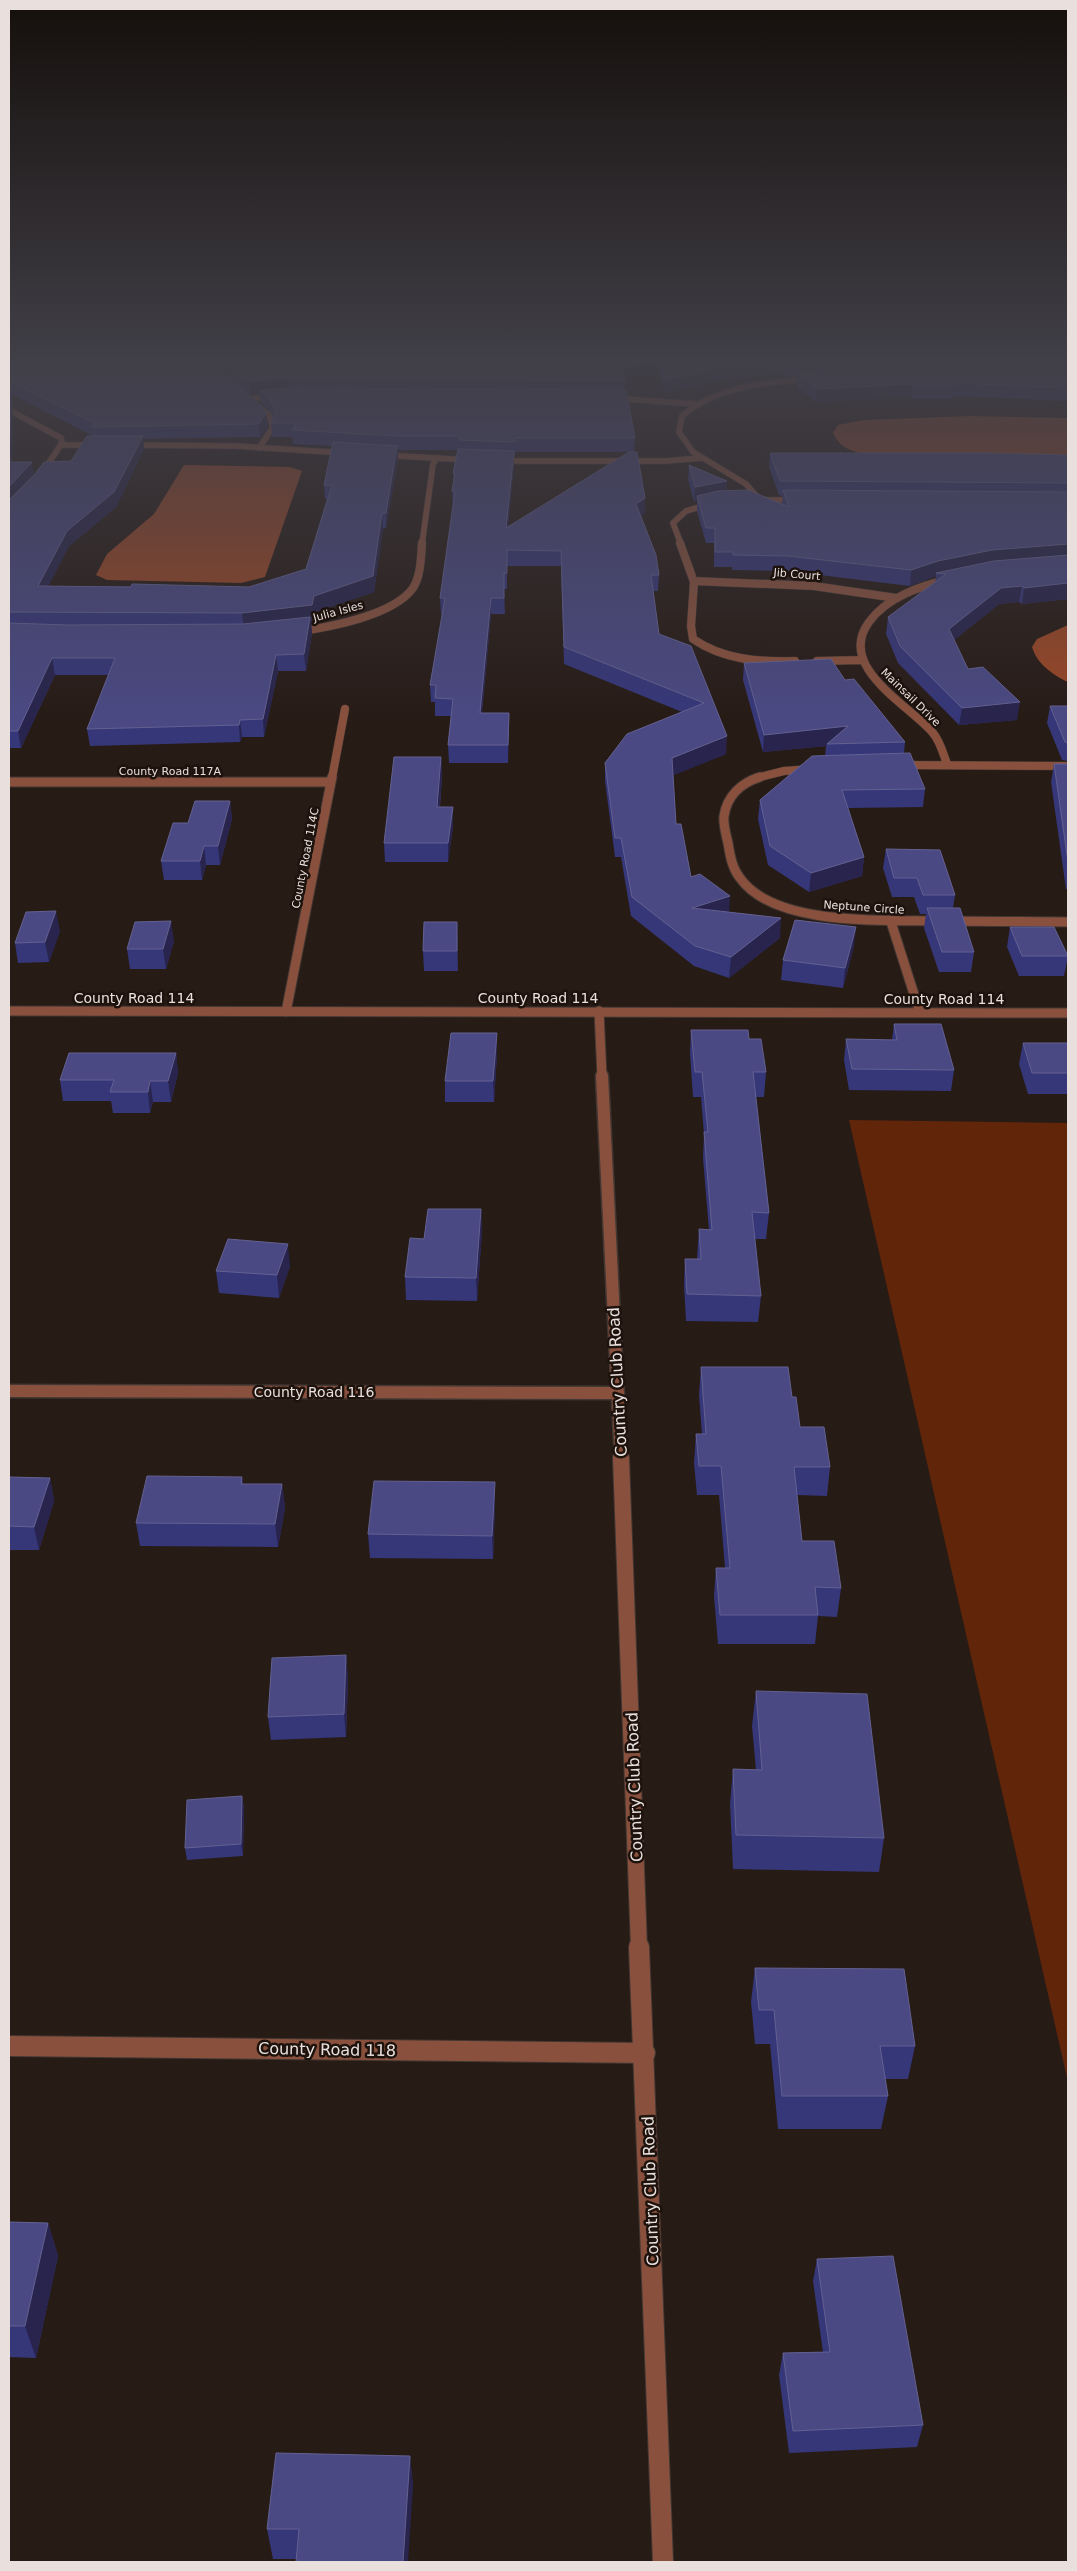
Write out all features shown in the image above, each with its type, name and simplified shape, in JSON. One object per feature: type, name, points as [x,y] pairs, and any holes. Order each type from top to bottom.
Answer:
[{"type":"street","points":[[34,485],[37,480]]},
{"type":"street","name":"Julia Isles","points":[[283,634],[312,630],[374,612],[399,601],[414,588],[418,576],[431,480]]},
{"type":"street","points":[[742,480],[760,500]]},
{"type":"street","points":[[740,500],[809,500]]},
{"type":"street","points":[[722,501],[686,511],[673,523],[673,528],[687,558],[694,581],[690,629],[693,639],[702,646],[744,660],[803,661]]},
{"type":"street","points":[[813,661],[862,660],[860,639],[870,619],[896,598],[959,577]]},
{"type":"street","name":"Jib Court","points":[[694,581],[814,586],[896,598]]},
{"type":"street","name":"Mainsail Drive","points":[[862,660],[873,677],[934,734],[947,764]]},
{"type":"street","name":"County Road 114C","points":[[286,1012],[345,709]]},
{"type":"street","points":[[890,765],[1068,766]]},
{"type":"street","name":"Neptune Circle","points":[[818,768],[770,773],[750,780],[735,790],[727,804],[724,818],[731,862],[737,876],[748,888],[765,899],[788,908],[823,917],[891,922],[1068,922]]},
{"type":"street","name":"County Road 117A","points":[[9,782],[331,782]]},
{"type":"street","points":[[891,922],[920,1013]]},
{"type":"street","name":"County Road 114","points":[[9,1011],[1068,1013]]},
{"type":"street","name":"Country Club Road","points":[[599,1011],[618,1393],[645,2053],[663,2562]]},
{"type":"street","name":"County Road 116","points":[[9,1391],[618,1393]]},
{"type":"street","name":"County Road 118","points":[[9,2046],[645,2053]]},
{"type":"shaded area","points":[[175,480],[299,480],[265,577],[241,583],[107,580],[96,575],[107,554],[154,514]]},
{"type":"shaded area","points":[[1068,625],[1068,682],[1046,668],[1034,653],[1032,647],[1037,639]]},
{"type":"shaded area","points":[[849,1120],[1068,1123],[1068,2082]]},
{"type":"building","points":[[9,480],[15,480],[9,487]]},
{"type":"building","points":[[29,480],[120,480],[114,492],[67,531],[38,586],[131,587],[132,584],[249,587],[306,569],[332,485],[324,485],[325,480],[391,480],[386,513],[382,513],[373,576],[314,596],[312,605],[242,613],[9,612],[10,499]]},
{"type":"building","points":[[454,480],[511,480],[506,528],[584,480],[642,480],[645,498],[636,504],[656,555],[659,575],[651,575],[659,634],[691,646],[727,736],[672,758],[676,824],[681,824],[691,877],[700,874],[730,896],[692,908],[781,918],[731,957],[695,946],[632,897],[621,838],[615,838],[605,763],[627,734],[704,703],[564,647],[561,551],[507,550],[507,573],[504,573],[504,598],[491,598],[480,713],[509,713],[508,745],[448,745],[453,699],[435,698],[436,685],[430,685],[445,598],[440,598],[455,491],[452,491]]},
{"type":"building","points":[[693,480],[727,481],[695,487]]},
{"type":"building","points":[[1068,480],[1068,483],[780,481]]},
{"type":"building","points":[[748,490],[789,507],[783,490],[1068,492],[1068,544],[992,550],[938,561],[911,570],[788,556],[733,555],[733,552],[715,552],[715,528],[706,528],[697,496],[718,491]]},
{"type":"building","points":[[1068,555],[1068,583],[1024,588],[1022,586],[1001,588],[949,629],[968,669],[983,667],[1020,702],[962,708],[900,646],[888,617],[946,574],[936,573],[994,561]]},
{"type":"building","points":[[310,617],[304,654],[276,655],[263,719],[240,720],[239,725],[87,729],[115,658],[52,658],[18,731],[9,731],[9,623],[68,625],[243,624]]},
{"type":"building","points":[[831,659],[845,680],[854,679],[905,742],[827,744],[848,726],[764,735],[744,663]]},
{"type":"building","points":[[1050,706],[1068,706],[1068,743],[1065,742]]},
{"type":"building","points":[[910,753],[925,789],[842,790],[864,857],[811,873],[770,846],[760,800],[812,756]]},
{"type":"building","points":[[394,757],[441,757],[437,807],[453,807],[448,843],[384,843]]},
{"type":"building","points":[[1054,764],[1068,764],[1068,862]]},
{"type":"building","points":[[195,801],[230,801],[218,846],[204,846],[200,861],[161,861],[173,823],[188,823]]},
{"type":"building","points":[[886,849],[940,850],[955,895],[923,895],[917,878],[894,878]]},
{"type":"building","points":[[927,908],[960,908],[974,952],[942,952]]},
{"type":"building","points":[[56,911],[45,942],[15,943],[26,912]]},
{"type":"building","points":[[795,920],[856,927],[845,968],[783,960]]},
{"type":"building","points":[[171,921],[163,949],[127,949],[135,922]]},
{"type":"building","points":[[424,922],[457,922],[457,951],[423,951]]},
{"type":"building","points":[[1010,927],[1054,927],[1068,956],[1022,956]]},
{"type":"building","points":[[894,1024],[941,1024],[954,1070],[852,1069],[846,1039],[897,1040]]},
{"type":"building","points":[[691,1030],[748,1030],[749,1039],[761,1039],[766,1072],[753,1072],[769,1213],[752,1212],[761,1296],[687,1294],[685,1259],[701,1259],[699,1229],[712,1230],[704,1132],[708,1132],[702,1072],[695,1072]]},
{"type":"building","points":[[451,1033],[497,1033],[493,1081],[445,1081]]},
{"type":"building","points":[[1023,1043],[1068,1043],[1068,1073],[1032,1073]]},
{"type":"building","points":[[69,1053],[176,1053],[168,1081],[150,1081],[148,1092],[110,1092],[114,1080],[60,1080]]},
{"type":"building","points":[[428,1209],[481,1209],[476,1278],[405,1277],[410,1238],[424,1239]]},
{"type":"building","points":[[228,1239],[288,1244],[277,1275],[216,1271]]},
{"type":"building","points":[[701,1367],[788,1367],[792,1397],[796,1397],[800,1427],[824,1427],[830,1467],[794,1467],[802,1541],[834,1541],[841,1588],[815,1587],[818,1615],[720,1615],[716,1568],[730,1568],[721,1466],[699,1466],[696,1434],[706,1434]]},
{"type":"building","points":[[147,1476],[242,1477],[241,1484],[282,1484],[275,1524],[136,1523]]},
{"type":"building","points":[[9,1477],[50,1478],[34,1527],[9,1526]]},
{"type":"building","points":[[374,1481],[495,1482],[492,1536],[368,1534]]},
{"type":"building","points":[[346,1655],[344,1714],[268,1717],[272,1658]]},
{"type":"building","points":[[756,1691],[867,1694],[884,1838],[736,1835],[733,1769],[762,1770]]},
{"type":"building","points":[[242,1796],[241,1844],[185,1848],[187,1800]]},
{"type":"building","points":[[755,1968],[904,1969],[915,2046],[880,2046],[888,2096],[782,2096],[774,2010],[759,2010]]},
{"type":"building","points":[[9,2222],[48,2223],[25,2326],[9,2326]]},
{"type":"building","points":[[893,2256],[923,2425],[793,2431],[783,2353],[830,2352],[817,2259]]},
{"type":"building","points":[[276,2453],[410,2456],[403,2562],[296,2562],[299,2529],[267,2529]]}]
